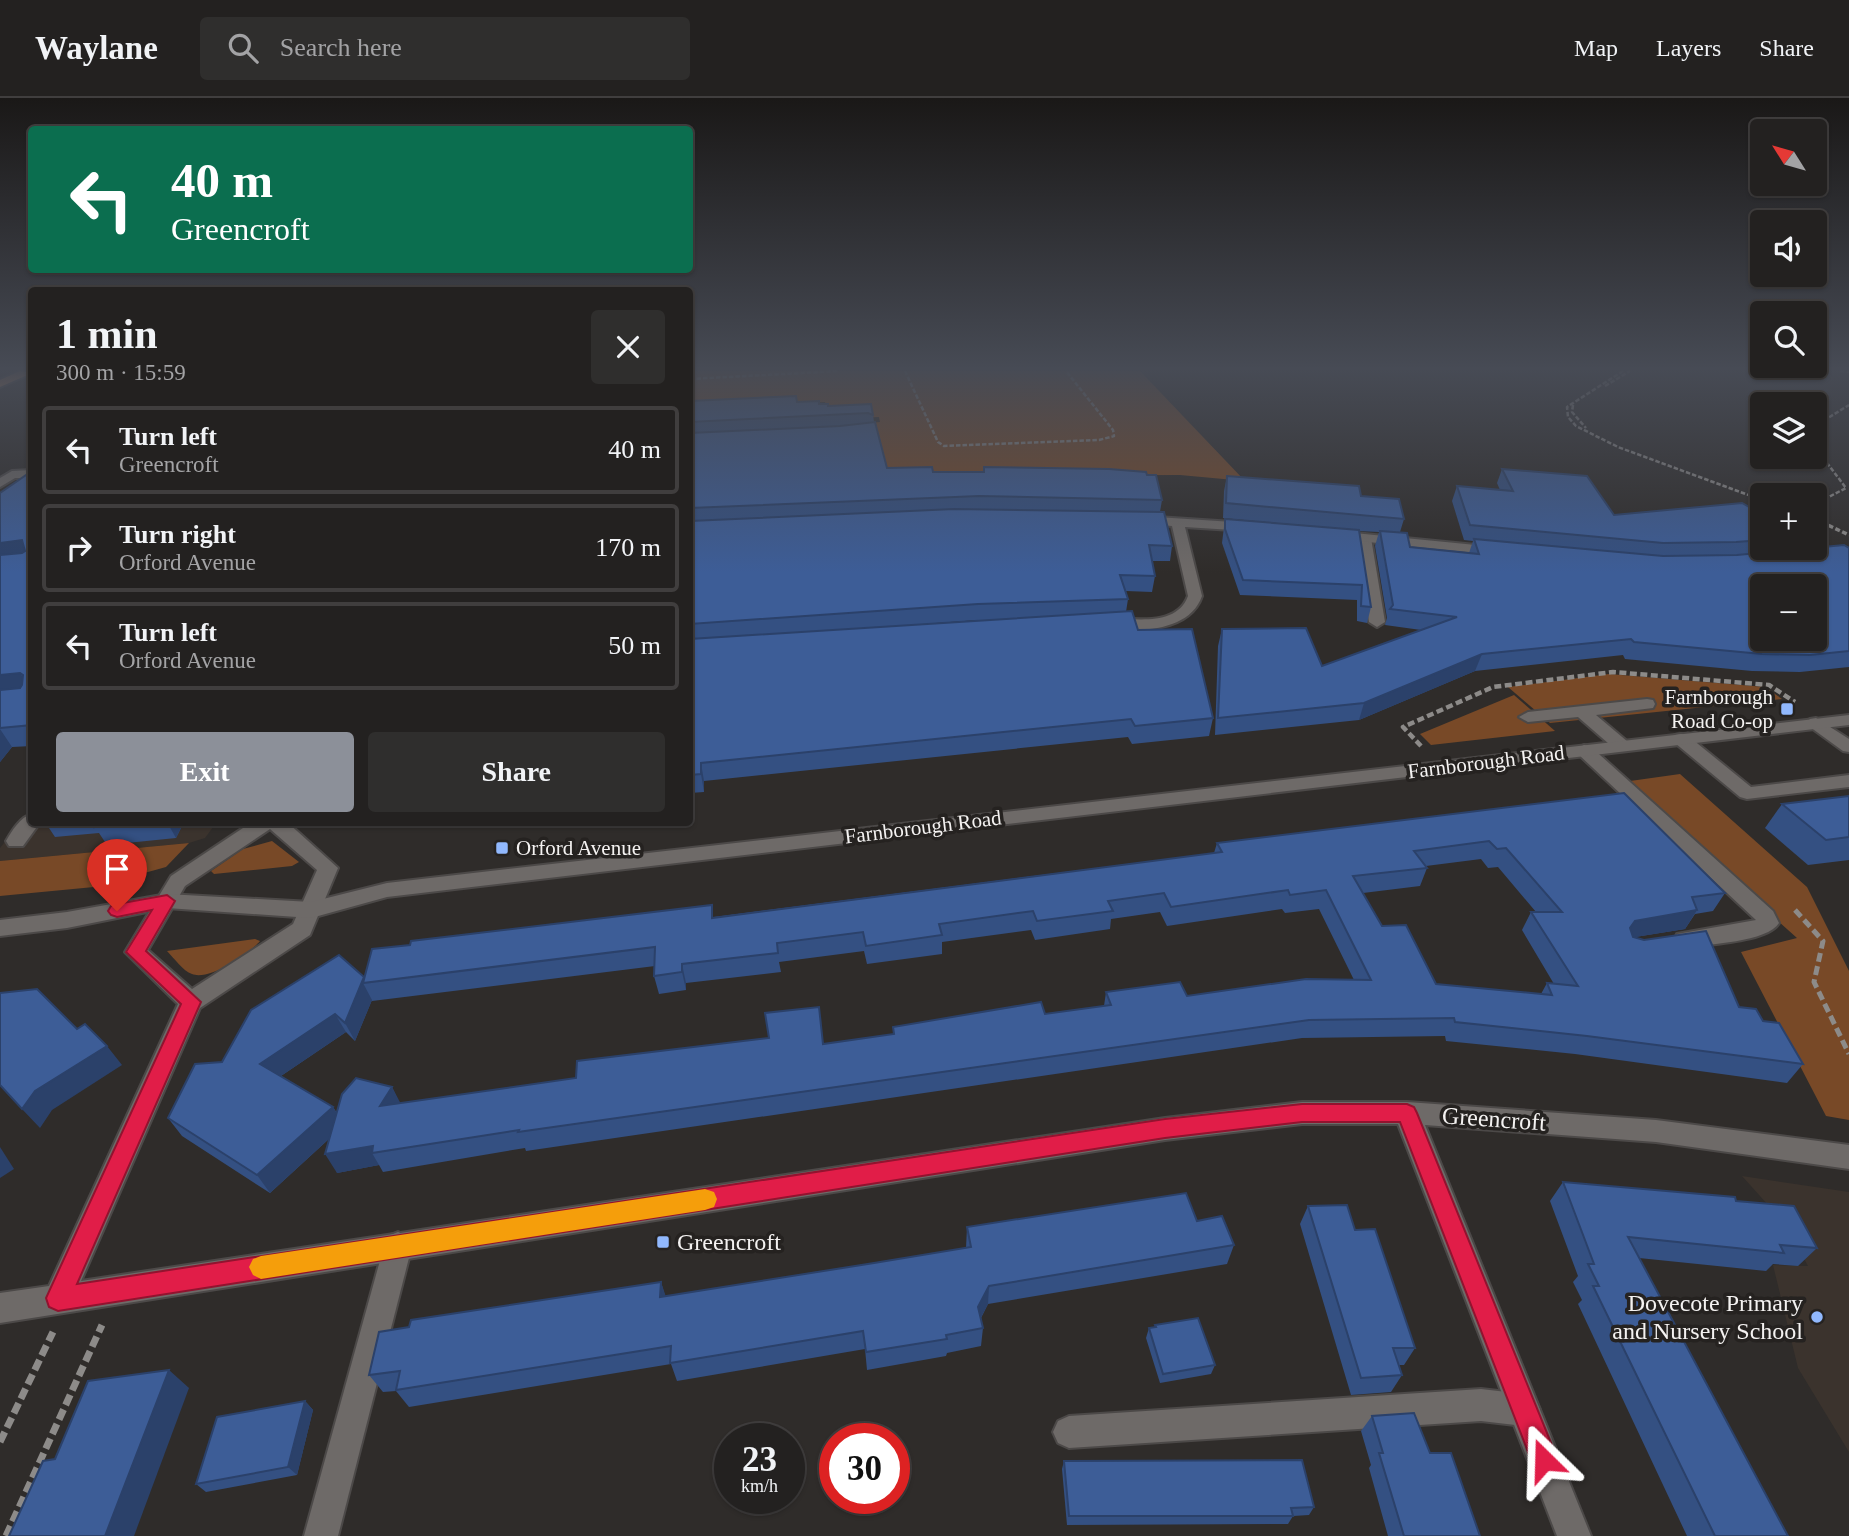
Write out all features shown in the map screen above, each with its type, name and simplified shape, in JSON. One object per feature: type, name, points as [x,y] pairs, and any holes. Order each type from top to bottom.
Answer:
[{"type":"street","points":[[0,483],[12,475],[28,474]]},
{"type":"street","points":[[1123,519],[1259,528]]},
{"type":"street","points":[[1100,624],[1170,620],[1190,610],[1195,596],[1177,522]]},
{"type":"street","points":[[1325,534],[1509,552]]},
{"type":"street","points":[[1364,538],[1377,621]]},
{"type":"street","points":[[1528,717],[1647,704]]},
{"type":"street","points":[[1582,711],[1622,746]]},
{"type":"street","name":"Farnborough Road","points":[[0,928],[67,920],[167,901],[311,910],[387,890],[1849,720]]},
{"type":"street","points":[[1816,723],[1849,747]]},
{"type":"street","points":[[1681,739],[1747,793],[1849,781]]},
{"type":"street","points":[[1584,750],[1765,916],[1768,923],[1761,928],[1671,942]]},
{"type":"street","points":[[16,841],[28,825]]},
{"type":"street","points":[[191,1002],[136,952],[178,881],[260,826]]},
{"type":"street","points":[[0,1308],[58,1298],[191,1002],[302,929],[328,868],[279,826]]},
{"type":"street","name":"Greencroft","points":[[58,1298],[1165,1129],[1302,1113],[1407,1113],[1656,1131],[1849,1157]]},
{"type":"street","points":[[1407,1113],[1574,1536]]},
{"type":"street","points":[[321,1536],[398,1246]]},
{"type":"street","points":[[1069,1432],[1481,1405],[1524,1410]]},
{"type":"path","points":[[936,438],[944,446],[1107,438]]},
{"type":"path","points":[[1600,438],[1750,495]]},
{"type":"path","points":[[1607,438],[1626,448],[1750,494]]},
{"type":"path","points":[[1827,463],[1846,488],[1827,498]]},
{"type":"path","points":[[1827,525],[1849,535]]},
{"type":"path","points":[[6,1536],[118,1289]]},
{"type":"path","points":[[0,1441],[57,1324],[58,1298]]},
{"type":"shaded area","points":[[866,438],[1204,438],[1245,481],[1180,475],[855,476]]},
{"type":"shaded area","points":[[1609,674],[1765,687],[1782,699],[1550,723],[1508,687]]},
{"type":"shaded area","points":[[1514,695],[1555,731],[1431,745],[1420,734]]},
{"type":"shaded area","points":[[1680,774],[1807,887],[1849,971],[1849,1120],[1826,1116],[1741,952],[1797,938],[1623,782]]},
{"type":"shaded area","points":[[28,813],[28,826],[214,826],[205,838],[189,843],[0,861],[0,848]]},
{"type":"shaded area","points":[[272,841],[299,862],[292,866],[214,874],[211,871],[243,849]]},
{"type":"shaded area","points":[[189,843],[166,867],[94,887],[0,896],[0,861]]},
{"type":"shaded area","points":[[255,939],[260,941],[247,953],[208,974],[192,974],[167,951]]},
{"type":"shaded area","name":"Dovecote Primary and Nursery School","points":[[1742,1176],[1849,1192],[1849,1452],[1798,1368],[1773,1265],[1808,1266],[1786,1225]]},
{"type":"building","points":[[693,438],[879,438],[887,468],[932,467],[933,472],[984,472],[984,467],[1146,472],[1147,475],[1156,475],[1162,500],[979,496],[693,508]]},
{"type":"building","points":[[1502,469],[1587,476],[1614,515],[1742,503],[1750,507],[1750,541],[1663,543],[1470,525],[1457,486],[1513,491]]},
{"type":"building","points":[[28,474],[28,725],[0,728],[0,690],[20,688],[23,675],[0,675],[0,555],[25,551],[22,540],[0,543],[0,493]]},
{"type":"building","points":[[1227,476],[1359,486],[1361,496],[1399,499],[1404,519],[1226,503]]},
{"type":"building","points":[[954,509],[1164,512],[1172,546],[1149,545],[1155,576],[1120,575],[1128,599],[978,604],[693,624],[693,521]]},
{"type":"building","points":[[1225,519],[1359,530],[1371,607],[1361,606],[1362,585],[1243,580],[1225,529]]},
{"type":"building","points":[[1380,531],[1407,533],[1410,547],[1479,554],[1474,539],[1663,556],[1750,554],[1750,560],[1827,560],[1827,547],[1844,545],[1849,548],[1849,651],[1810,655],[1762,654],[1634,642],[1631,639],[1482,654],[1364,703],[1218,718],[1222,629],[1306,628],[1322,666],[1457,617],[1390,609],[1393,605]]},
{"type":"building","points":[[1132,611],[1138,630],[1192,629],[1213,718],[1135,726],[1131,719],[701,763],[701,774],[693,775],[693,639]]},
{"type":"building","points":[[1624,793],[1725,893],[1692,897],[1697,910],[1635,921],[1630,928],[1633,937],[1644,940],[1706,931],[1739,1007],[1756,1009],[1763,1021],[1779,1023],[1803,1064],[1455,1022],[1454,1018],[1309,1020],[518,1132],[519,1130],[372,1153],[373,1146],[325,1154],[342,1094],[356,1078],[392,1087],[380,1106],[576,1078],[577,1061],[769,1038],[765,1013],[819,1007],[823,1044],[894,1034],[893,1027],[1041,1002],[1045,1014],[1111,1005],[1106,992],[1180,982],[1187,996],[1306,979],[1371,980],[1326,890],[1290,895],[1288,890],[1171,907],[1164,893],[1108,901],[1113,911],[1037,921],[1033,911],[939,924],[942,935],[866,946],[863,932],[777,943],[778,953],[682,964],[682,972],[654,976],[655,947],[363,983],[372,949],[410,945],[411,941],[712,905],[712,918],[1222,852],[1217,843]],"holes":[[[1489,841],[1497,849],[1506,848],[1562,912],[1531,912],[1578,986],[1547,983],[1552,995],[1436,984],[1406,925],[1382,926],[1353,876],[1427,868],[1414,851]]]},
{"type":"building","points":[[1849,796],[1849,837],[1826,840],[1782,804]]},
{"type":"building","points":[[339,955],[364,977],[345,1023],[335,1014],[260,1064],[333,1107],[257,1175],[168,1118],[195,1064],[222,1062],[251,1010]]},
{"type":"building","points":[[37,989],[77,1029],[85,1024],[107,1046],[35,1091],[22,1109],[0,1085],[0,993]]},
{"type":"building","points":[[1563,1182],[1735,1197],[1736,1201],[1794,1206],[1817,1248],[1780,1245],[1784,1253],[1628,1237],[1788,1536],[1715,1536],[1593,1286],[1599,1286],[1588,1264],[1594,1264]]},
{"type":"building","points":[[1186,1193],[1197,1221],[1222,1216],[1234,1245],[989,1286],[978,1307],[983,1328],[946,1335],[947,1339],[866,1352],[863,1331],[670,1363],[671,1346],[396,1390],[400,1371],[369,1375],[379,1332],[409,1327],[411,1320],[661,1282],[660,1297],[874,1263],[971,1247],[967,1227]]},
{"type":"building","points":[[1347,1205],[1355,1230],[1375,1229],[1415,1348],[1393,1348],[1402,1375],[1361,1378],[1308,1206]]},
{"type":"building","points":[[1198,1318],[1215,1365],[1163,1374],[1149,1328]]},
{"type":"building","points":[[169,1370],[105,1536],[9,1536],[43,1461],[55,1459],[88,1381]]},
{"type":"building","points":[[305,1401],[288,1467],[196,1484],[217,1417]]},
{"type":"building","points":[[1414,1413],[1430,1453],[1451,1453],[1480,1536],[1404,1536],[1379,1453],[1383,1453],[1372,1416]]},
{"type":"building","points":[[1302,1460],[1314,1507],[1291,1508],[1293,1516],[1069,1516],[1064,1461]]},
{"type":"slow traffic","points":[[261,1267],[705,1199]]},
{"type":"place","name":"Farnborough Road Co-op","points":[[1787,709]]},
{"type":"place","name":"Orford Avenue","points":[[502,848]]},
{"type":"place","name":"Greencroft","points":[[663,1242]]},
{"type":"place","name":"Dovecote Primary and Nursery School","points":[[1817,1317]]},
{"type":"route","points":[[117,911],[167,901],[136,952],[191,1002],[58,1298],[1165,1129],[1302,1113],[1407,1113],[1544,1460]]}]
